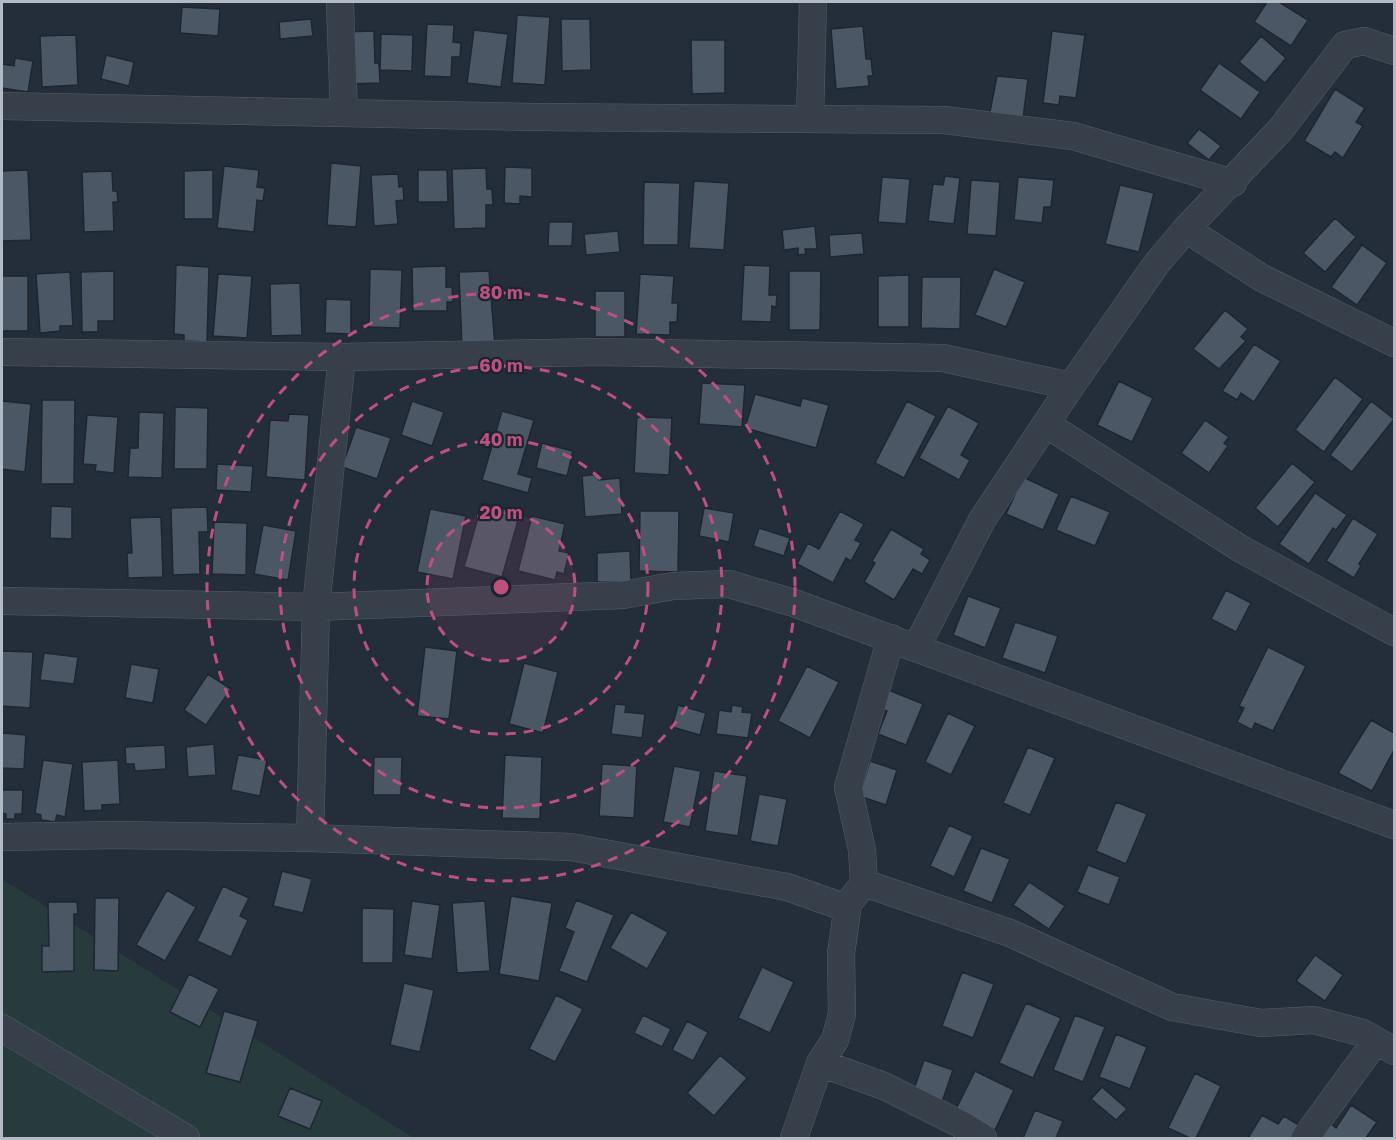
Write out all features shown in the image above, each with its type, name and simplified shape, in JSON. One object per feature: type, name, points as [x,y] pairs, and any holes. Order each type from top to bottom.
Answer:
[{"type":"street","points":[[810,119],[813,2]]},
{"type":"street","points":[[340,5],[344,113]]},
{"type":"street","points":[[917,646],[982,520],[1071,386],[1157,263],[1186,229],[1233,183],[1281,129],[1345,45],[1364,41],[1395,51]]},
{"type":"street","points":[[2,106],[344,113],[944,120],[1073,136],[1233,183]]},
{"type":"street","points":[[1186,229],[1262,278],[1395,343]]},
{"type":"street","points":[[2,352],[342,357],[597,352],[943,358],[1071,386]]},
{"type":"street","points":[[310,838],[316,608],[342,357]]},
{"type":"street","points":[[1046,424],[1241,549],[1395,632]]},
{"type":"street","points":[[2,601],[316,608],[623,595],[672,586],[729,584],[794,603],[917,646],[1395,825]]},
{"type":"street","points":[[794,1138],[820,1063],[835,1040],[842,1014],[841,954],[848,904],[864,883],[862,850],[848,787],[891,638]]},
{"type":"street","points":[[2,837],[117,835],[310,838],[571,847],[787,887],[835,904],[848,904]]},
{"type":"street","points":[[864,883],[1010,933],[1172,1007],[1261,1023],[1314,1020],[1363,1033],[1385,1046],[1305,1138]]},
{"type":"street","points":[[2,1028],[186,1138]]},
{"type":"street","points":[[820,1063],[884,1086],[983,1138]]},
{"type":"shaded area","points":[[2,879],[414,1138],[2,1138]]},
{"type":"building","points":[[1267,2],[1279,2],[1308,20],[1291,46],[1254,22]]},
{"type":"building","points":[[182,7],[220,9],[218,36],[180,33]]},
{"type":"building","points":[[517,15],[550,17],[545,85],[512,83]]},
{"type":"building","points":[[311,19],[313,36],[280,39],[279,22]]},
{"type":"building","points":[[561,19],[590,19],[591,70],[562,71]]},
{"type":"building","points":[[427,24],[454,25],[453,42],[461,43],[460,57],[452,57],[451,77],[424,76]]},
{"type":"building","points":[[863,26],[866,59],[871,59],[873,76],[868,76],[869,86],[836,89],[831,29]]},
{"type":"building","points":[[474,30],[508,34],[501,87],[467,83]]},
{"type":"building","points":[[374,31],[375,63],[379,63],[380,83],[345,84],[343,32]]},
{"type":"building","points":[[1052,31],[1085,35],[1076,98],[1060,96],[1059,105],[1043,103]]},
{"type":"building","points":[[381,34],[413,35],[412,71],[380,70]]},
{"type":"building","points":[[76,35],[78,85],[42,87],[40,36]]},
{"type":"building","points":[[1261,36],[1286,58],[1265,83],[1239,62]]},
{"type":"building","points":[[691,40],[725,40],[725,93],[692,94]]},
{"type":"building","points":[[106,55],[134,62],[129,86],[101,79]]},
{"type":"building","points":[[15,58],[33,61],[28,92],[2,88],[2,64],[14,66]]},
{"type":"building","points":[[1219,63],[1260,92],[1241,119],[1200,90]]},
{"type":"building","points":[[997,76],[1028,79],[1022,126],[988,122]]},
{"type":"building","points":[[1335,89],[1365,108],[1356,122],[1363,126],[1343,158],[1335,152],[1331,157],[1304,141]]},
{"type":"building","points":[[1199,129],[1221,146],[1209,160],[1187,143]]},
{"type":"building","points":[[331,163],[361,166],[356,227],[327,225]]},
{"type":"building","points":[[224,166],[259,170],[257,187],[265,188],[263,201],[257,200],[254,232],[217,228]]},
{"type":"building","points":[[505,167],[532,168],[532,197],[520,196],[520,204],[504,203]]},
{"type":"building","points":[[486,168],[487,189],[492,189],[493,205],[486,205],[486,228],[454,229],[452,169]]},
{"type":"building","points":[[28,170],[31,240],[2,241],[2,171]]},
{"type":"building","points":[[213,170],[213,219],[184,219],[184,171]]},
{"type":"building","points":[[418,170],[447,170],[448,202],[418,202]]},
{"type":"building","points":[[112,171],[113,191],[117,191],[118,202],[113,202],[114,231],[84,232],[82,172]]},
{"type":"building","points":[[398,174],[399,187],[403,186],[404,200],[396,201],[398,224],[374,226],[371,175]]},
{"type":"building","points":[[945,176],[960,178],[954,224],[928,221],[933,184],[943,185]]},
{"type":"building","points":[[882,177],[910,179],[906,224],[878,222]]},
{"type":"building","points":[[1018,177],[1054,180],[1051,207],[1044,207],[1042,223],[1014,220]]},
{"type":"building","points":[[971,180],[1000,182],[996,236],[967,234]]},
{"type":"building","points":[[694,181],[729,183],[724,250],[689,248]]},
{"type":"building","points":[[644,182],[680,183],[678,245],[643,245]]},
{"type":"building","points":[[1120,185],[1154,193],[1139,252],[1105,244]]},
{"type":"building","points":[[1335,218],[1356,237],[1325,272],[1303,253]]},
{"type":"building","points":[[549,222],[573,222],[572,246],[548,246]]},
{"type":"building","points":[[815,226],[817,249],[805,249],[806,254],[798,255],[798,248],[784,250],[782,230]]},
{"type":"building","points":[[618,231],[620,252],[586,255],[584,234]]},
{"type":"building","points":[[862,233],[864,254],[830,257],[829,235]]},
{"type":"building","points":[[1362,245],[1387,263],[1357,305],[1331,287]]},
{"type":"building","points":[[176,265],[209,267],[207,342],[184,341],[184,335],[174,334]]},
{"type":"building","points":[[744,265],[770,266],[769,295],[777,295],[776,307],[772,306],[771,322],[741,321]]},
{"type":"building","points":[[446,266],[446,287],[452,287],[453,302],[447,302],[447,311],[413,311],[412,267]]},
{"type":"building","points":[[370,269],[402,270],[400,328],[369,327]]},
{"type":"building","points":[[994,269],[1025,282],[1006,327],[975,315]]},
{"type":"building","points":[[114,271],[114,321],[98,321],[98,332],[82,332],[81,272]]},
{"type":"building","points":[[489,271],[495,346],[462,348],[459,272]]},
{"type":"building","points":[[789,271],[821,271],[820,330],[789,330]]},
{"type":"building","points":[[70,272],[73,326],[60,326],[60,331],[40,333],[36,274]]},
{"type":"building","points":[[218,274],[252,276],[247,338],[213,336]]},
{"type":"building","points":[[640,274],[674,276],[672,303],[678,303],[677,322],[670,322],[670,335],[636,334]]},
{"type":"building","points":[[909,275],[909,327],[878,327],[878,276]]},
{"type":"building","points":[[2,276],[28,276],[28,331],[2,331]]},
{"type":"building","points":[[922,277],[961,277],[960,329],[921,328]]},
{"type":"building","points":[[300,283],[302,335],[271,336],[270,284]]},
{"type":"building","points":[[595,291],[625,291],[625,337],[595,337]]},
{"type":"building","points":[[326,299],[351,300],[351,334],[325,333]]},
{"type":"building","points":[[1225,310],[1248,329],[1241,337],[1246,341],[1219,369],[1193,349]]},
{"type":"building","points":[[1254,344],[1281,361],[1254,402],[1241,393],[1237,400],[1222,391]]},
{"type":"building","points":[[1335,377],[1363,399],[1324,452],[1295,430]]},
{"type":"building","points":[[1119,381],[1153,398],[1132,442],[1097,425]]},
{"type":"building","points":[[702,383],[745,385],[742,427],[699,424]]},
{"type":"building","points":[[755,394],[800,406],[802,398],[829,405],[816,448],[745,428]]},
{"type":"building","points":[[42,400],[75,400],[74,484],[41,484]]},
{"type":"building","points":[[2,401],[31,404],[25,472],[2,469]]},
{"type":"building","points":[[412,401],[444,412],[432,446],[401,435]]},
{"type":"building","points":[[907,401],[936,416],[904,478],[875,463]]},
{"type":"building","points":[[1371,401],[1394,419],[1352,472],[1330,455]]},
{"type":"building","points":[[948,406],[979,423],[961,455],[970,460],[959,480],[919,458]]},
{"type":"building","points":[[175,407],[208,408],[207,469],[174,469]]},
{"type":"building","points":[[502,411],[534,420],[518,474],[532,478],[528,493],[482,480]]},
{"type":"building","points":[[139,412],[164,413],[162,478],[128,477],[130,448],[138,448]]},
{"type":"building","points":[[289,414],[309,415],[305,480],[266,477],[270,420],[288,421]]},
{"type":"building","points":[[87,415],[118,417],[114,473],[95,471],[96,465],[83,464]]},
{"type":"building","points":[[637,417],[672,418],[669,475],[634,473]]},
{"type":"building","points":[[1205,420],[1229,437],[1224,443],[1228,446],[1209,473],[1181,453]]},
{"type":"building","points":[[356,427],[391,438],[377,479],[342,467]]},
{"type":"building","points":[[542,443],[573,451],[567,476],[536,468]]},
{"type":"building","points":[[1292,463],[1315,482],[1278,527],[1255,508]]},
{"type":"building","points":[[217,464],[253,466],[251,492],[216,490]]},
{"type":"building","points":[[599,474],[599,480],[620,478],[622,514],[585,517],[582,476]]},
{"type":"building","points":[[1023,477],[1059,494],[1043,530],[1006,514]]},
{"type":"building","points":[[1315,493],[1347,515],[1336,530],[1333,528],[1309,564],[1279,544]]},
{"type":"building","points":[[1071,496],[1110,512],[1095,546],[1056,530]]},
{"type":"building","points":[[482,503],[520,513],[502,577],[464,567]]},
{"type":"building","points":[[51,506],[72,507],[72,539],[50,538]]},
{"type":"building","points":[[207,507],[208,532],[199,532],[200,574],[173,575],[171,508]]},
{"type":"building","points":[[704,508],[734,513],[729,542],[699,536]]},
{"type":"building","points":[[430,509],[466,516],[453,579],[417,572]]},
{"type":"building","points":[[640,511],[679,511],[678,572],[639,571]]},
{"type":"building","points":[[840,511],[864,524],[855,540],[861,543],[851,561],[846,558],[833,583],[797,564],[808,543],[819,549]]},
{"type":"building","points":[[532,516],[565,524],[559,551],[569,553],[564,574],[557,572],[555,580],[518,571]]},
{"type":"building","points":[[161,517],[163,577],[128,578],[127,553],[132,553],[130,518]]},
{"type":"building","points":[[1353,518],[1378,534],[1359,564],[1361,566],[1354,578],[1326,561]]},
{"type":"building","points":[[214,522],[247,523],[246,575],[212,574]]},
{"type":"building","points":[[263,525],[296,531],[288,580],[254,574]]},
{"type":"building","points":[[759,528],[790,538],[784,556],[753,546]]},
{"type":"building","points":[[891,529],[924,549],[921,554],[930,560],[922,574],[913,569],[894,600],[864,582],[875,563],[872,561]]},
{"type":"building","points":[[630,551],[631,582],[597,582],[597,553]]},
{"type":"building","points":[[1226,590],[1251,603],[1236,632],[1211,619]]},
{"type":"building","points":[[968,596],[1001,608],[985,648],[953,635]]},
{"type":"building","points":[[1015,622],[1058,636],[1045,673],[1002,658]]},
{"type":"building","points":[[425,647],[457,651],[449,719],[417,716]]},
{"type":"building","points":[[1268,647],[1306,666],[1273,731],[1255,723],[1252,730],[1237,722],[1244,708],[1239,706]]},
{"type":"building","points":[[2,651],[33,652],[30,708],[2,706]]},
{"type":"building","points":[[44,653],[78,657],[74,684],[40,680]]},
{"type":"building","points":[[524,663],[558,672],[543,733],[509,724]]},
{"type":"building","points":[[131,664],[159,669],[153,703],[125,698]]},
{"type":"building","points":[[807,666],[839,682],[810,738],[778,721]]},
{"type":"building","points":[[208,674],[231,689],[206,725],[184,710]]},
{"type":"building","points":[[881,687],[923,704],[906,745],[878,734],[887,711],[873,706]]},
{"type":"building","points":[[615,704],[626,705],[625,712],[645,714],[642,738],[611,734]]},
{"type":"building","points":[[678,705],[706,713],[700,735],[672,727]]},
{"type":"building","points":[[732,705],[743,707],[742,712],[752,713],[748,738],[716,734],[719,710],[731,712]]},
{"type":"building","points":[[948,713],[975,726],[951,775],[925,762]]},
{"type":"building","points":[[1371,720],[1394,733],[1394,750],[1372,791],[1338,773]]},
{"type":"building","points":[[2,733],[26,735],[24,769],[2,768]]},
{"type":"building","points":[[214,744],[216,775],[188,777],[186,747]]},
{"type":"building","points":[[165,745],[166,769],[135,771],[134,764],[126,764],[125,747]]},
{"type":"building","points":[[1028,747],[1055,758],[1030,815],[1003,803]]},
{"type":"building","points":[[238,755],[267,760],[260,796],[231,790]]},
{"type":"building","points":[[505,755],[542,757],[540,819],[502,818]]},
{"type":"building","points":[[374,757],[402,757],[401,795],[373,795]]},
{"type":"building","points":[[43,760],[73,764],[65,817],[57,815],[55,822],[41,820],[41,815],[35,813]]},
{"type":"building","points":[[118,760],[120,804],[102,805],[102,810],[84,811],[82,762]]},
{"type":"building","points":[[870,761],[897,770],[886,805],[859,796]]},
{"type":"building","points":[[602,764],[637,766],[634,818],[599,816]]},
{"type":"building","points":[[674,766],[701,771],[690,827],[663,822]]},
{"type":"building","points":[[714,771],[747,776],[738,836],[705,831]]},
{"type":"building","points":[[2,790],[23,790],[22,814],[15,814],[15,819],[6,819],[6,814],[2,813]]},
{"type":"building","points":[[759,794],[787,799],[778,846],[750,841]]},
{"type":"building","points":[[1116,802],[1147,814],[1126,864],[1096,851]]},
{"type":"building","points":[[949,825],[973,836],[954,877],[930,866]]},
{"type":"building","points":[[981,848],[1010,859],[992,903],[963,891]]},
{"type":"building","points":[[1088,865],[1120,877],[1109,905],[1077,892]]},
{"type":"building","points":[[282,871],[312,879],[303,913],[273,906]]},
{"type":"building","points":[[1029,882],[1065,906],[1049,929],[1013,905]]},
{"type":"building","points":[[223,886],[249,898],[240,916],[248,920],[231,957],[197,941]]},
{"type":"building","points":[[167,890],[196,907],[165,961],[136,945]]},
{"type":"building","points":[[511,896],[552,903],[539,981],[499,974]]},
{"type":"building","points":[[95,898],[119,898],[118,971],[94,970]]},
{"type":"building","points":[[576,900],[614,915],[587,982],[559,971],[574,932],[565,928]]},
{"type":"building","points":[[412,901],[440,905],[432,959],[404,955]]},
{"type":"building","points":[[485,901],[490,971],[457,973],[452,903]]},
{"type":"building","points":[[48,902],[77,902],[78,914],[74,914],[74,971],[42,972],[42,946],[49,946]]},
{"type":"building","points":[[362,908],[394,909],[393,963],[362,963]]},
{"type":"building","points":[[631,912],[668,932],[647,969],[610,948]]},
{"type":"building","points":[[1315,955],[1343,975],[1325,1001],[1296,981]]},
{"type":"building","points":[[762,967],[794,982],[770,1033],[738,1018]]},
{"type":"building","points":[[962,972],[994,984],[973,1038],[942,1026]]},
{"type":"building","points":[[189,974],[219,989],[200,1027],[170,1012]]},
{"type":"building","points":[[404,983],[434,990],[420,1052],[390,1045]]},
{"type":"building","points":[[556,995],[583,1009],[555,1062],[529,1049]]},
{"type":"building","points":[[1026,1003],[1061,1018],[1033,1078],[999,1063]]},
{"type":"building","points":[[224,1011],[258,1021],[240,1082],[206,1073]]},
{"type":"building","points":[[643,1015],[671,1029],[662,1047],[634,1033]]},
{"type":"building","points":[[1075,1015],[1105,1027],[1083,1082],[1053,1070]]},
{"type":"building","points":[[687,1021],[708,1032],[693,1061],[672,1050]]},
{"type":"building","points":[[1116,1034],[1147,1047],[1130,1089],[1099,1077]]},
{"type":"building","points":[[720,1055],[747,1078],[714,1116],[687,1093]]},
{"type":"building","points":[[924,1060],[953,1070],[942,1102],[913,1092]]},
{"type":"building","points":[[975,1071],[1014,1090],[995,1130],[955,1111]]},
{"type":"building","points":[[1195,1073],[1221,1086],[1196,1138],[1190,1138],[1168,1128]]},
{"type":"building","points":[[1102,1087],[1127,1109],[1116,1120],[1091,1099]]},
{"type":"building","points":[[290,1088],[322,1101],[310,1129],[278,1116]]},
{"type":"building","points":[[1351,1105],[1377,1122],[1366,1138],[1320,1138],[1330,1123],[1336,1128]]},
{"type":"building","points":[[1035,1110],[1063,1121],[1056,1138],[1023,1138]]},
{"type":"building","points":[[1262,1115],[1278,1124],[1284,1116],[1299,1125],[1291,1138],[1248,1138]]}]
